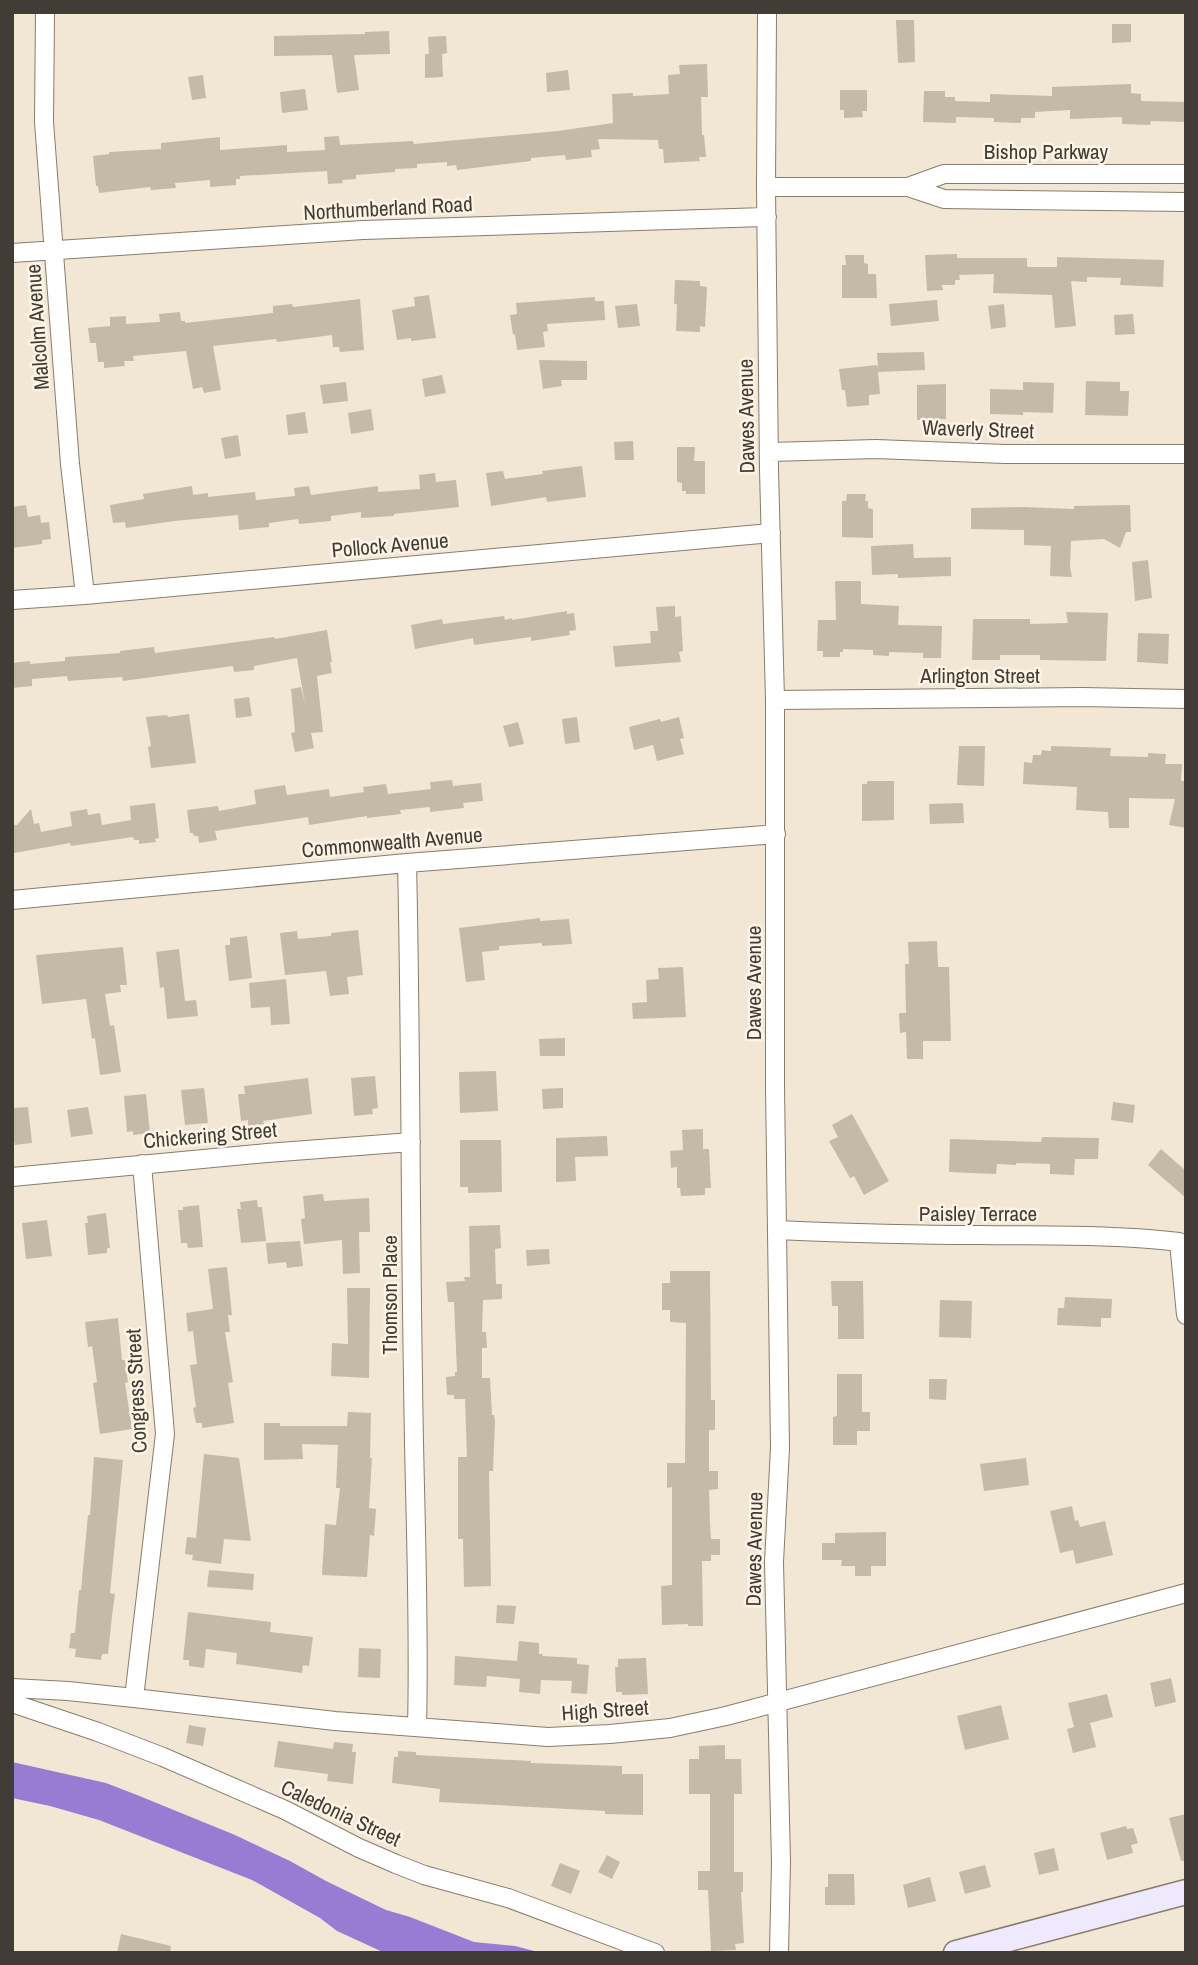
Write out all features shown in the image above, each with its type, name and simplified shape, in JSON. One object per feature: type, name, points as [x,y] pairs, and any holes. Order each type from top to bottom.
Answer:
[{"type":"street","name":"Malcolm Avenue","points":[[45,12],[44,122],[70,464],[85,595]]},
{"type":"street","name":"Dawes Avenue","points":[[767,12],[766,187],[775,700],[780,1448],[774,1562],[781,1862],[779,1953]]},
{"type":"street","name":"Bishop Parkway","points":[[908,187],[944,174],[1186,174]]},
{"type":"street","name":"Bishop Parkway","points":[[766,187],[908,187],[944,199],[1186,202]]},
{"type":"street","name":"Northumberland Road","points":[[12,253],[363,230],[767,217]]},
{"type":"street","name":"Waverly Street","points":[[770,452],[876,449],[1004,454],[1186,454]]},
{"type":"street","name":"Pollock Avenue","points":[[12,600],[771,533]]},
{"type":"street","name":"Arlington Street","points":[[775,700],[1186,699]]},
{"type":"street","name":"Commonwealth Avenue","points":[[12,900],[407,863],[776,834]]},
{"type":"street","name":"Thomson Place","points":[[407,863],[414,1498],[418,1614],[417,1727]]},
{"type":"street","name":"Chickering Street","points":[[12,1177],[411,1142]]},
{"type":"street","name":"Congress Street","points":[[134,1698],[165,1434],[142,1164]]},
{"type":"street","name":"Paisley Terrace","points":[[777,1230],[902,1235],[1098,1236],[1179,1242],[1186,1315]]},
{"type":"street","name":"High Street","points":[[12,1688],[68,1691],[335,1721],[548,1737],[610,1734],[670,1728],[726,1716],[1186,1593]]},
{"type":"street","name":"Caledonia Street","points":[[12,1703],[163,1757],[285,1811],[359,1848],[424,1875],[508,1898],[655,1953]]},
{"type":"street","points":[[956,1953],[1186,1892]]},
{"type":"shaded area","points":[[12,1762],[106,1783],[137,1795],[235,1835],[386,1910],[474,1942],[515,1946],[542,1953],[385,1953],[337,1931],[320,1918],[252,1880],[99,1820],[12,1798]]},
{"type":"building","points":[[896,20],[914,20],[915,62],[898,63]]},
{"type":"building","points":[[1112,24],[1131,24],[1131,42],[1112,43]]},
{"type":"building","points":[[389,31],[390,54],[354,55],[359,90],[337,93],[332,55],[274,56],[274,36]]},
{"type":"building","points":[[446,36],[447,53],[442,54],[443,77],[425,78],[425,54],[429,54],[428,37]]},
{"type":"building","points":[[707,64],[708,97],[701,97],[702,135],[706,157],[699,157],[700,161],[664,163],[663,149],[659,149],[658,140],[598,139],[600,149],[591,150],[592,157],[566,160],[565,155],[531,158],[531,161],[457,170],[456,165],[447,166],[447,162],[417,164],[417,168],[395,169],[395,172],[356,175],[356,179],[342,180],[343,183],[328,184],[327,171],[240,176],[240,179],[236,179],[236,185],[210,187],[210,180],[175,183],[176,188],[151,190],[150,187],[99,193],[96,186],[93,156],[109,152],[161,149],[161,143],[220,137],[220,150],[287,145],[287,152],[325,150],[324,137],[339,136],[340,145],[413,141],[414,144],[558,131],[613,123],[612,94],[669,94],[668,75],[680,74],[679,65]]},
{"type":"building","points":[[568,70],[570,90],[547,92],[546,73]]},
{"type":"building","points":[[203,75],[206,98],[192,100],[188,77]]},
{"type":"building","points":[[1131,84],[1131,93],[1141,94],[1141,101],[1186,102],[1186,122],[1151,121],[1150,125],[1122,124],[1122,117],[1070,119],[1070,110],[1035,112],[1035,118],[1021,118],[1021,123],[994,122],[994,118],[956,117],[956,123],[923,122],[924,91],[945,91],[945,97],[955,97],[955,101],[990,102],[990,94],[1052,96],[1052,87]]},
{"type":"building","points":[[305,89],[308,110],[282,113],[280,92]]},
{"type":"building","points":[[840,90],[867,90],[867,111],[862,111],[863,117],[844,118],[844,110],[840,110]]},
{"type":"building","points":[[957,254],[957,258],[1027,258],[1027,267],[1057,267],[1057,257],[1164,260],[1163,287],[1120,285],[1121,278],[1087,277],[1087,282],[1071,281],[1076,326],[1055,328],[1052,295],[993,293],[994,274],[959,275],[960,280],[955,280],[955,285],[942,285],[943,290],[927,291],[925,255]]},
{"type":"building","points":[[845,255],[864,255],[868,274],[876,274],[877,298],[842,298],[842,265],[846,265]]},
{"type":"building","points":[[675,280],[700,281],[700,286],[707,287],[705,327],[700,326],[700,332],[676,331]]},
{"type":"building","points":[[429,295],[436,338],[397,340],[392,310],[415,306],[414,297]]},
{"type":"building","points":[[595,297],[595,301],[604,301],[605,320],[547,324],[548,331],[543,332],[545,347],[517,350],[510,315],[517,314],[516,303]]},
{"type":"building","points":[[360,299],[364,350],[340,352],[339,347],[333,347],[332,335],[213,346],[221,390],[204,393],[202,387],[193,389],[186,351],[133,356],[134,361],[124,361],[125,366],[104,368],[104,362],[98,362],[96,343],[90,343],[88,328],[110,326],[110,317],[126,316],[126,324],[160,322],[159,314],[180,312],[181,321],[185,323],[273,313],[273,306],[292,304],[293,307]]},
{"type":"building","points":[[937,300],[939,321],[891,326],[889,304]]},
{"type":"building","points":[[637,304],[640,326],[618,328],[615,306]]},
{"type":"building","points":[[1004,304],[1006,327],[991,329],[988,306]]},
{"type":"building","points":[[1133,314],[1135,334],[1115,335],[1114,315]]},
{"type":"building","points":[[924,352],[925,370],[878,372],[880,394],[869,395],[869,405],[847,407],[839,369],[877,365],[878,368],[877,353]]},
{"type":"building","points":[[539,360],[587,361],[587,380],[561,380],[562,386],[543,389]]},
{"type":"building","points":[[442,375],[446,393],[425,397],[422,379]]},
{"type":"building","points":[[1086,381],[1120,382],[1120,391],[1129,391],[1128,416],[1085,415]]},
{"type":"building","points":[[346,382],[348,401],[323,404],[320,385]]},
{"type":"building","points":[[1023,382],[1054,383],[1053,413],[990,414],[990,389],[1023,390]]},
{"type":"building","points":[[946,384],[946,419],[917,420],[917,385]]},
{"type":"building","points":[[371,409],[374,430],[351,434],[348,413]]},
{"type":"building","points":[[305,412],[308,433],[288,435],[286,415]]},
{"type":"building","points":[[238,435],[241,456],[225,459],[221,438]]},
{"type":"building","points":[[633,441],[634,460],[615,460],[614,442]]},
{"type":"building","points":[[677,447],[695,447],[694,461],[705,461],[705,494],[686,494],[686,491],[682,491],[682,483],[677,482]]},
{"type":"building","points":[[582,466],[586,497],[547,502],[546,497],[491,506],[486,473],[503,471],[505,479]]},
{"type":"building","points":[[435,473],[436,482],[456,480],[459,507],[361,518],[361,512],[331,516],[331,521],[299,524],[298,519],[269,523],[269,527],[239,530],[238,515],[126,528],[125,522],[113,523],[110,505],[144,499],[143,494],[192,486],[193,495],[208,493],[208,497],[255,492],[256,500],[295,496],[294,488],[309,486],[311,495],[378,486],[378,492],[420,489],[419,475]]},
{"type":"building","points":[[847,494],[866,494],[868,508],[873,509],[873,538],[842,537],[842,501],[846,501]]},
{"type":"building","points":[[26,505],[28,517],[40,515],[41,523],[49,522],[51,539],[42,540],[42,544],[12,548],[12,507]]},
{"type":"building","points":[[1130,505],[1131,532],[1126,532],[1120,548],[1104,539],[1071,541],[1072,577],[1050,576],[1051,546],[1024,545],[1024,530],[971,529],[971,508],[1074,509],[1074,506]]},
{"type":"building","points":[[913,544],[914,558],[951,557],[951,576],[898,578],[898,574],[872,575],[871,546]]},
{"type":"building","points":[[1148,560],[1152,598],[1135,601],[1132,562]]},
{"type":"building","points":[[835,581],[861,581],[861,604],[899,606],[898,625],[942,626],[941,658],[923,658],[923,653],[889,652],[889,656],[873,655],[873,650],[843,649],[840,657],[823,657],[823,651],[817,651],[818,620],[836,620]]},
{"type":"building","points":[[675,606],[675,617],[681,616],[681,662],[615,667],[613,646],[651,643],[650,631],[658,631],[656,607]]},
{"type":"building","points":[[567,611],[567,614],[574,613],[576,630],[569,631],[570,635],[474,645],[473,638],[415,649],[411,625],[442,619],[443,624],[504,616],[505,620],[512,620]]},
{"type":"building","points":[[1066,612],[1108,613],[1106,661],[1040,660],[1040,655],[1000,655],[1000,660],[972,660],[973,619],[1030,619],[1030,624],[1068,623]]},
{"type":"building","points":[[327,630],[332,673],[317,676],[323,732],[311,733],[314,748],[295,752],[291,733],[295,732],[291,689],[301,687],[305,704],[297,658],[254,666],[254,670],[234,672],[233,666],[123,681],[122,677],[68,681],[67,676],[32,679],[32,686],[12,688],[12,663],[65,661],[65,657],[120,653],[154,647],[155,653]]},
{"type":"building","points":[[1138,633],[1169,634],[1168,664],[1137,662]]},
{"type":"building","points":[[249,697],[252,716],[236,718],[234,699]]},
{"type":"building","points":[[189,714],[196,763],[151,768],[148,747],[151,746],[146,717]]},
{"type":"building","points":[[577,717],[580,742],[565,744],[562,719]]},
{"type":"building","points":[[679,717],[684,738],[680,739],[684,754],[657,761],[653,745],[634,750],[629,727]]},
{"type":"building","points":[[518,722],[524,744],[509,747],[503,726]]},
{"type":"building","points":[[959,746],[985,746],[984,786],[957,785]]},
{"type":"building","points":[[1051,746],[1111,748],[1110,756],[1148,757],[1148,753],[1166,754],[1165,764],[1182,764],[1181,781],[1186,781],[1186,828],[1169,825],[1175,799],[1129,798],[1129,828],[1109,828],[1108,812],[1076,810],[1077,787],[1023,784],[1024,762],[1032,763],[1033,755],[1041,755],[1042,750],[1051,751]]},
{"type":"building","points":[[452,780],[453,786],[481,783],[483,801],[463,803],[464,808],[430,812],[430,807],[400,810],[401,814],[309,825],[308,817],[215,831],[217,840],[199,843],[198,836],[190,833],[187,810],[218,806],[219,811],[256,804],[254,790],[285,785],[287,795],[329,789],[330,797],[364,792],[363,787],[386,784],[388,794],[431,789],[430,782]]},
{"type":"building","points":[[867,781],[894,781],[894,820],[862,821],[862,784],[867,784]]},
{"type":"building","points":[[155,803],[159,838],[155,839],[156,842],[139,844],[139,840],[134,840],[133,837],[71,846],[70,843],[14,853],[12,825],[17,825],[31,809],[34,824],[39,823],[41,832],[72,826],[70,812],[87,809],[88,815],[100,813],[102,825],[131,820],[130,806]]},
{"type":"building","points":[[963,803],[964,823],[930,824],[929,804]]},
{"type":"building","points":[[540,918],[540,921],[569,919],[572,944],[499,946],[499,950],[482,952],[485,980],[466,982],[459,928]]},
{"type":"building","points":[[358,930],[363,975],[347,977],[349,994],[330,996],[326,971],[285,975],[280,933],[297,931],[298,939]]},
{"type":"building","points":[[247,936],[252,978],[229,981],[225,945],[230,945],[230,938]]},
{"type":"building","points":[[937,941],[938,967],[949,967],[951,1041],[923,1041],[923,1059],[907,1059],[906,1032],[900,1033],[899,1013],[906,1013],[905,964],[909,964],[908,942]]},
{"type":"building","points":[[123,947],[127,985],[120,985],[121,992],[105,994],[110,1026],[114,1025],[121,1072],[100,1075],[86,999],[42,1004],[36,955]]},
{"type":"building","points":[[179,949],[185,1001],[196,1000],[198,1016],[167,1019],[164,987],[160,988],[156,952]]},
{"type":"building","points":[[683,967],[686,1017],[633,1019],[632,1003],[647,1002],[646,980],[659,979],[658,968]]},
{"type":"building","points":[[286,979],[290,1024],[271,1025],[270,1007],[251,1008],[249,983]]},
{"type":"building","points":[[565,1038],[565,1056],[540,1056],[539,1039]]},
{"type":"building","points":[[496,1071],[498,1111],[460,1113],[459,1072]]},
{"type":"building","points":[[375,1076],[378,1108],[372,1109],[373,1114],[354,1116],[351,1078]]},
{"type":"building","points":[[308,1078],[312,1114],[263,1121],[264,1124],[248,1126],[248,1120],[241,1121],[238,1094],[245,1094],[244,1086]]},
{"type":"building","points":[[204,1088],[208,1123],[185,1125],[181,1090]]},
{"type":"building","points":[[563,1088],[563,1108],[543,1109],[542,1089]]},
{"type":"building","points":[[146,1094],[150,1133],[133,1135],[133,1131],[127,1132],[124,1096]]},
{"type":"building","points":[[1113,1102],[1135,1105],[1133,1123],[1111,1120]]},
{"type":"building","points":[[28,1107],[32,1143],[15,1145],[12,1141],[12,1108]]},
{"type":"building","points":[[88,1107],[93,1134],[71,1137],[67,1110]]},
{"type":"building","points":[[852,1114],[889,1181],[864,1195],[854,1176],[850,1178],[829,1141],[838,1137],[832,1125]]},
{"type":"building","points":[[703,1129],[703,1149],[709,1149],[711,1188],[705,1188],[705,1195],[681,1196],[680,1188],[677,1188],[677,1167],[671,1168],[670,1151],[683,1150],[682,1130]]},
{"type":"building","points":[[607,1136],[608,1156],[575,1157],[576,1181],[556,1182],[556,1138]]},
{"type":"building","points":[[1042,1137],[1099,1138],[1098,1159],[1075,1159],[1074,1175],[1050,1174],[1050,1164],[1016,1163],[997,1164],[996,1174],[949,1172],[950,1139],[1041,1142]]},
{"type":"building","points":[[460,1140],[501,1140],[502,1192],[468,1193],[468,1187],[460,1187]]},
{"type":"building","points":[[1161,1149],[1186,1171],[1186,1198],[1148,1165]]},
{"type":"building","points":[[323,1194],[324,1201],[369,1198],[370,1232],[359,1232],[360,1273],[343,1274],[342,1240],[304,1244],[301,1219],[305,1218],[303,1196]]},
{"type":"building","points":[[257,1200],[258,1207],[262,1207],[266,1241],[241,1243],[237,1209],[241,1209],[240,1202]]},
{"type":"building","points":[[199,1205],[203,1247],[188,1248],[187,1243],[181,1243],[178,1210]]},
{"type":"building","points":[[106,1213],[110,1248],[107,1248],[107,1253],[88,1255],[85,1223],[88,1223],[87,1216]]},
{"type":"building","points":[[47,1220],[52,1256],[26,1259],[22,1223]]},
{"type":"building","points":[[500,1225],[501,1248],[495,1249],[496,1284],[502,1284],[502,1299],[483,1300],[482,1332],[486,1332],[487,1348],[482,1348],[482,1378],[490,1378],[492,1415],[495,1421],[493,1471],[489,1471],[491,1586],[464,1587],[463,1539],[458,1539],[458,1457],[467,1457],[465,1399],[454,1399],[454,1395],[447,1395],[446,1377],[455,1376],[457,1372],[454,1302],[448,1302],[446,1282],[465,1281],[464,1277],[470,1277],[469,1226]]},
{"type":"building","points":[[300,1241],[303,1266],[287,1268],[286,1262],[268,1264],[266,1243]]},
{"type":"building","points":[[549,1249],[550,1264],[527,1266],[526,1250]]},
{"type":"building","points":[[227,1267],[232,1315],[228,1315],[230,1332],[225,1332],[233,1382],[228,1383],[234,1423],[202,1428],[202,1423],[196,1423],[193,1408],[196,1407],[190,1365],[197,1364],[193,1331],[188,1332],[186,1313],[213,1309],[208,1269]]},
{"type":"building","points":[[670,1271],[710,1271],[711,1400],[715,1400],[715,1430],[709,1430],[709,1471],[718,1471],[718,1489],[709,1490],[710,1523],[711,1539],[720,1539],[720,1555],[711,1555],[711,1561],[702,1561],[703,1626],[662,1625],[661,1586],[672,1585],[672,1487],[667,1488],[667,1463],[685,1463],[686,1323],[670,1322],[670,1310],[662,1310],[662,1283],[670,1283]]},
{"type":"building","points":[[831,1281],[863,1281],[864,1339],[838,1339],[838,1306],[832,1306]]},
{"type":"building","points":[[347,1288],[370,1288],[369,1378],[331,1376],[332,1343],[348,1344]]},
{"type":"building","points":[[1065,1297],[1112,1299],[1111,1318],[1101,1318],[1101,1327],[1057,1325],[1058,1308],[1064,1308]]},
{"type":"building","points":[[940,1300],[972,1301],[971,1338],[939,1337]]},
{"type":"building","points":[[118,1318],[132,1429],[100,1434],[93,1383],[97,1382],[92,1346],[88,1347],[85,1322]]},
{"type":"building","points":[[837,1374],[862,1374],[862,1412],[870,1412],[870,1431],[857,1431],[857,1445],[833,1445],[833,1417],[837,1416]]},
{"type":"building","points":[[929,1379],[947,1379],[946,1400],[929,1399]]},
{"type":"building","points":[[348,1412],[371,1413],[369,1508],[376,1509],[374,1536],[370,1535],[367,1577],[322,1575],[325,1524],[336,1525],[340,1488],[336,1488],[338,1445],[302,1444],[303,1459],[264,1460],[264,1423],[280,1423],[280,1426],[347,1426]]},
{"type":"building","points":[[204,1454],[239,1458],[251,1541],[224,1539],[221,1564],[192,1560],[193,1555],[185,1554],[187,1537],[196,1538]]},
{"type":"building","points":[[94,1457],[123,1460],[110,1593],[115,1594],[108,1654],[102,1654],[101,1660],[75,1657],[76,1649],[69,1648],[71,1633],[75,1633],[81,1590]]},
{"type":"building","points":[[1026,1458],[1029,1485],[984,1491],[980,1464]]},
{"type":"building","points":[[1072,1506],[1075,1521],[1078,1520],[1080,1527],[1105,1521],[1113,1555],[1076,1564],[1073,1550],[1060,1553],[1050,1511]]},
{"type":"building","points":[[886,1532],[886,1566],[871,1566],[871,1576],[855,1576],[855,1566],[841,1566],[842,1560],[822,1560],[822,1543],[835,1543],[835,1533]]},
{"type":"building","points":[[209,1570],[254,1574],[253,1590],[207,1587]]},
{"type":"building","points":[[497,1605],[516,1606],[514,1624],[496,1623]]},
{"type":"building","points":[[188,1612],[271,1622],[270,1632],[313,1637],[309,1666],[303,1665],[302,1673],[236,1664],[237,1653],[206,1649],[204,1668],[189,1666],[189,1660],[183,1660]]},
{"type":"building","points":[[519,1641],[539,1643],[539,1654],[543,1654],[542,1656],[577,1658],[577,1664],[589,1665],[587,1694],[571,1693],[572,1681],[541,1680],[540,1694],[519,1692],[520,1679],[487,1676],[486,1687],[454,1685],[455,1656],[517,1661]]},
{"type":"building","points":[[359,1648],[381,1649],[380,1678],[358,1677]]},
{"type":"building","points":[[646,1658],[648,1694],[622,1695],[622,1692],[616,1692],[615,1667],[618,1667],[618,1659]]},
{"type":"building","points":[[1171,1678],[1176,1702],[1155,1707],[1150,1683]]},
{"type":"building","points":[[1107,1694],[1113,1717],[1090,1723],[1096,1747],[1073,1753],[1067,1729],[1074,1727],[1068,1703]]},
{"type":"building","points":[[1001,1705],[1009,1739],[965,1750],[957,1716]]},
{"type":"building","points":[[189,1725],[206,1728],[203,1746],[186,1743]]},
{"type":"building","points":[[278,1741],[333,1749],[334,1742],[353,1744],[352,1752],[356,1752],[353,1784],[327,1781],[328,1774],[274,1767]]},
{"type":"building","points":[[725,1745],[725,1759],[741,1759],[742,1794],[734,1794],[734,1872],[743,1872],[741,1892],[744,1943],[735,1944],[736,1950],[711,1951],[708,1890],[698,1890],[698,1871],[710,1871],[710,1794],[689,1794],[689,1759],[699,1759],[699,1746]]},
{"type":"building","points":[[398,1751],[416,1752],[416,1755],[531,1763],[622,1766],[622,1774],[643,1774],[643,1815],[439,1802],[440,1789],[392,1783],[394,1757],[398,1757]]},
{"type":"building","points":[[1186,1814],[1186,1861],[1181,1861],[1169,1818]]},
{"type":"building","points":[[1126,1826],[1127,1829],[1133,1828],[1138,1843],[1131,1845],[1133,1853],[1107,1860],[1100,1833]]},
{"type":"building","points":[[1054,1848],[1059,1870],[1039,1875],[1034,1853]]},
{"type":"building","points":[[607,1855],[620,1862],[612,1879],[598,1872]]},
{"type":"building","points":[[560,1863],[580,1871],[571,1894],[551,1886]]},
{"type":"building","points":[[985,1865],[991,1887],[965,1894],[959,1872]]},
{"type":"building","points":[[828,1874],[854,1874],[855,1905],[825,1905]]},
{"type":"building","points":[[930,1877],[936,1901],[908,1908],[903,1885]]},
{"type":"building","points":[[121,1934],[171,1946],[170,1953],[117,1953]]}]
